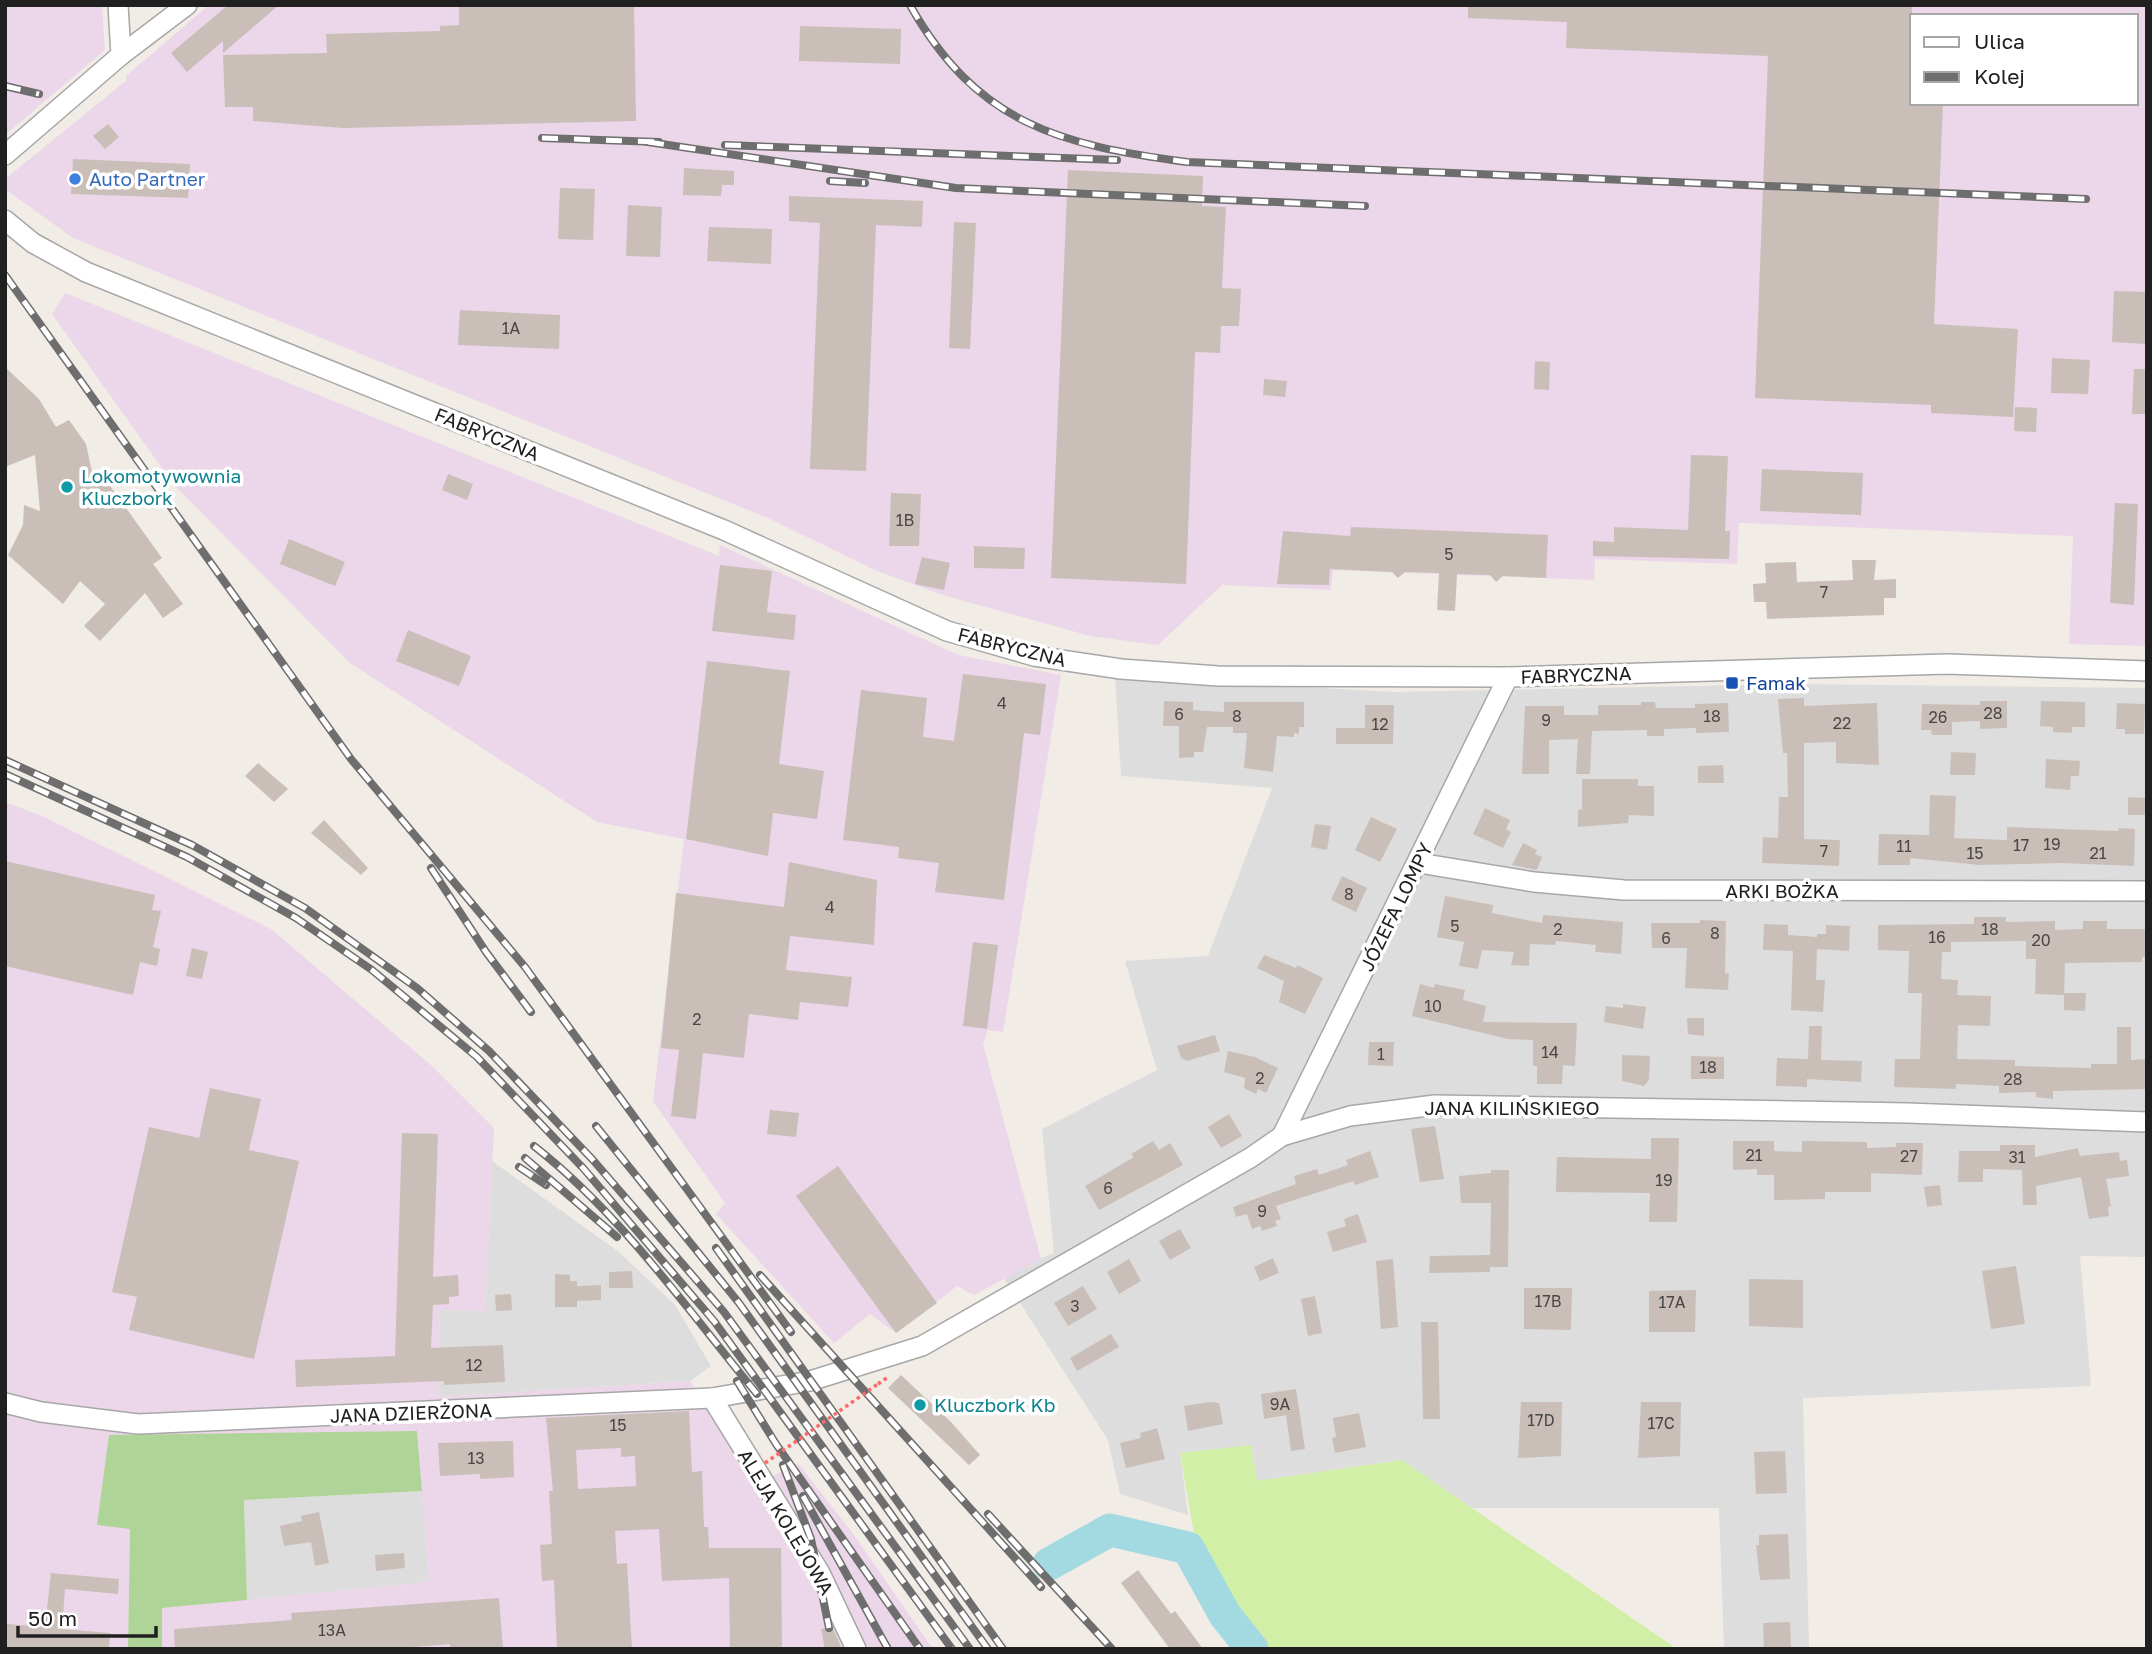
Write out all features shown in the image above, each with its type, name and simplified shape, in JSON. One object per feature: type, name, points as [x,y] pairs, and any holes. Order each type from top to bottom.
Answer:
[{"type":"street","points":[[118,5],[121,55]]},
{"type":"street","points":[[5,155],[121,55],[187,5]]},
{"type":"street","name":"FABRYCZNA","points":[[5,220],[33,243],[86,272],[724,530],[947,631],[1034,656],[1121,669],[1218,676],[1508,677],[1947,664],[2147,671]]},
{"type":"street","name":"JÓZEFA LOMPY","points":[[1282,1136],[1419,863],[1508,677]]},
{"type":"street","name":"ARKI BOŻKA","points":[[1419,863],[1534,882],[1624,890],[2147,891]]},
{"type":"street","name":"JANA KILIŃSKIEGO","points":[[816,1379],[922,1346],[1250,1158],[1282,1136],[1350,1116],[1435,1105],[1908,1112],[2147,1122]]},
{"type":"street","name":"JANA DZIERŻONA","points":[[5,1403],[41,1412],[138,1423],[712,1398],[816,1379]]},
{"type":"street","name":"ALEJA KOLEJOWA","points":[[712,1398],[820,1573],[856,1649]]},
{"type":"path","points":[[891,1375],[895,1381]]},
{"type":"path","points":[[765,1463],[878,1384]]},
{"type":"shaded area","points":[[5,5],[102,5],[105,50],[5,135]]},
{"type":"shaded area","points":[[209,5],[2147,5],[2147,646],[2069,644],[2073,536],[1739,523],[1737,564],[1595,559],[1594,580],[1333,570],[1331,590],[1222,585],[1158,645],[1090,636],[943,595],[877,571],[768,518],[73,238],[5,189],[5,179],[127,80],[126,76]]},
{"type":"shaded area","points":[[65,293],[719,556],[720,545],[958,655],[1061,675],[1003,1032],[988,1030],[983,1044],[1041,1259],[974,1295],[957,1286],[896,1333],[870,1314],[834,1343],[716,1214],[725,1203],[653,1101],[684,839],[597,822],[350,663],[175,486],[52,314]]},
{"type":"shaded area","points":[[1115,677],[1394,692],[1795,684],[2147,688],[2147,1257],[2080,1256],[2091,1386],[1803,1398],[1809,1649],[1724,1649],[1719,1508],[1472,1508],[1401,1460],[1257,1481],[1251,1445],[1180,1453],[1188,1515],[1120,1494],[1108,1440],[1002,1275],[1054,1253],[1042,1129],[1157,1070],[1125,961],[1208,956],[1272,788],[1121,776]]},
{"type":"shaded area","points":[[5,802],[42,816],[271,929],[432,1066],[494,1128],[485,1311],[440,1310],[438,1397],[690,1381],[814,1589],[808,1542],[769,1478],[798,1463],[854,1535],[933,1649],[162,1649],[162,1608],[429,1582],[417,1431],[97,1525],[130,1528],[128,1649],[5,1649]]},
{"type":"shaded area","points":[[492,1161],[619,1252],[675,1305],[711,1366],[690,1381],[438,1397],[440,1310],[485,1311]]},
{"type":"shaded area","points":[[422,1491],[429,1582],[247,1600],[244,1500]]},
{"type":"green space","points":[[417,1431],[422,1491],[244,1500],[247,1600],[162,1608],[162,1649],[128,1649],[130,1529],[97,1525],[109,1435]]},
{"type":"green space","points":[[1251,1445],[1257,1481],[1402,1460],[1677,1649],[1264,1649],[1235,1611],[1196,1545],[1180,1453]]},
{"type":"building","points":[[228,5],[279,5],[223,53],[223,41],[187,72],[171,53]]},
{"type":"building","points":[[459,5],[634,5],[636,121],[343,128],[253,121],[253,107],[225,107],[223,55],[327,53],[326,34],[440,31],[440,26],[459,25]]},
{"type":"building","points":[[1468,5],[1912,5],[1910,105],[1943,105],[1934,324],[2018,329],[2013,417],[1931,413],[1931,405],[1755,398],[1768,56],[1566,48],[1567,22],[1468,18]]},
{"type":"building","points":[[800,26],[901,29],[900,64],[799,61]]},
{"type":"building","points":[[108,124],[119,137],[105,149],[93,136]]},
{"type":"building","points":[[73,159],[190,164],[188,198],[71,194]]},
{"type":"building","points":[[684,168],[734,171],[734,185],[722,185],[721,196],[683,195]]},
{"type":"building","points":[[1068,170],[1203,176],[1202,206],[1226,207],[1222,288],[1241,289],[1239,326],[1221,326],[1220,353],[1195,352],[1186,584],[1051,578]]},
{"type":"building","points":[[560,188],[595,189],[593,240],[558,239]]},
{"type":"building","points":[[789,196],[923,201],[922,227],[876,225],[866,471],[810,469],[820,223],[789,221]]},
{"type":"building","points":[[628,205],[662,207],[660,257],[626,256]]},
{"type":"building","points":[[954,222],[976,223],[970,349],[949,348]]},
{"type":"building","points":[[709,227],[772,229],[771,264],[707,261]]},
{"type":"building","points":[[2114,291],[2147,292],[2147,344],[2112,342]]},
{"type":"building","points":[[460,310],[560,315],[559,349],[458,345]]},
{"type":"building","points":[[2052,358],[2090,360],[2088,394],[2051,393]]},
{"type":"building","points":[[1535,361],[1550,362],[1549,390],[1534,389]]},
{"type":"building","name":"Lokomotywownia Kluczbork","points":[[5,367],[39,399],[56,427],[69,420],[86,444],[93,477],[108,483],[162,558],[153,564],[183,604],[163,618],[145,593],[100,641],[84,626],[105,604],[80,581],[63,604],[8,555],[23,525],[24,505],[40,511],[35,455],[5,467]]},
{"type":"building","points":[[2134,369],[2147,369],[2147,414],[2132,414]]},
{"type":"building","points":[[1264,379],[1287,381],[1285,397],[1263,395]]},
{"type":"building","points":[[2015,407],[2037,408],[2036,432],[2014,431]]},
{"type":"building","points":[[1691,455],[1728,456],[1725,531],[1730,531],[1729,559],[1593,556],[1593,541],[1614,542],[1614,527],[1688,530]]},
{"type":"building","points":[[1762,469],[1863,473],[1861,515],[1760,511]]},
{"type":"building","points":[[448,474],[473,484],[467,500],[442,490]]},
{"type":"building","points":[[891,493],[921,494],[919,546],[889,546]]},
{"type":"building","points":[[2115,503],[2138,504],[2134,605],[2110,603]]},
{"type":"building","points":[[1351,527],[1548,535],[1546,578],[1503,576],[1496,582],[1490,575],[1457,574],[1455,611],[1437,610],[1439,573],[1405,572],[1398,578],[1392,572],[1330,569],[1329,585],[1277,584],[1283,531],[1350,536]]},
{"type":"building","points":[[289,539],[345,562],[335,586],[280,564]]},
{"type":"building","points":[[974,546],[1025,548],[1024,569],[974,568]]},
{"type":"building","points":[[922,557],[950,563],[944,590],[915,584]]},
{"type":"building","points":[[1852,560],[1876,560],[1874,580],[1896,579],[1896,598],[1884,598],[1884,615],[1767,619],[1766,602],[1754,602],[1753,584],[1766,583],[1765,563],[1796,562],[1797,582],[1853,580]]},
{"type":"building","points":[[720,565],[772,571],[767,612],[796,615],[794,640],[712,631]]},
{"type":"building","points":[[408,630],[471,656],[459,686],[396,661]]},
{"type":"building","points":[[707,661],[790,671],[779,764],[824,771],[817,819],[773,813],[768,856],[686,839]]},
{"type":"building","points":[[963,674],[1046,684],[1040,735],[1024,733],[1004,900],[935,892],[939,863],[898,858],[899,847],[843,840],[861,690],[927,698],[923,737],[954,741]]},
{"type":"building","points":[[1804,698],[1804,706],[1877,703],[1879,765],[1836,763],[1836,742],[1804,743],[1804,839],[1840,840],[1839,866],[1762,863],[1763,837],[1778,838],[1779,797],[1788,797],[1787,753],[1783,753],[1778,699]]},
{"type":"building","points":[[1164,701],[1193,702],[1193,710],[1224,712],[1224,702],[1304,702],[1304,727],[1299,727],[1299,734],[1294,733],[1294,737],[1277,736],[1273,772],[1244,768],[1247,733],[1233,733],[1233,727],[1207,727],[1203,752],[1194,752],[1194,757],[1179,758],[1179,726],[1163,726]]},
{"type":"building","points":[[1980,701],[2007,701],[2007,728],[1980,729],[1980,721],[1952,722],[1952,735],[1932,735],[1931,730],[1921,730],[1922,704],[1980,705]]},
{"type":"building","points":[[2041,701],[2085,702],[2085,727],[2072,727],[2072,733],[2053,732],[2053,727],[2040,726]]},
{"type":"building","points":[[1641,702],[1655,702],[1656,708],[1695,708],[1695,704],[1728,703],[1729,732],[1696,733],[1696,728],[1664,729],[1664,736],[1647,736],[1647,730],[1592,731],[1590,774],[1576,774],[1578,739],[1549,740],[1549,774],[1522,774],[1525,706],[1564,706],[1564,715],[1598,715],[1598,705],[1641,705]]},
{"type":"building","points":[[2117,703],[2145,704],[2144,734],[2125,734],[2125,729],[2116,729]]},
{"type":"building","points":[[1365,705],[1394,705],[1393,744],[1336,744],[1336,728],[1365,728]]},
{"type":"building","points":[[1951,752],[1976,753],[1975,775],[1950,775]]},
{"type":"building","points":[[2046,759],[2080,761],[2079,776],[2071,776],[2070,790],[2045,788]]},
{"type":"building","points":[[258,763],[288,789],[274,802],[245,776]]},
{"type":"building","points":[[1723,765],[1724,783],[1698,783],[1698,766]]},
{"type":"building","points":[[1582,779],[1638,779],[1638,786],[1654,786],[1654,816],[1629,815],[1628,823],[1578,827],[1578,810],[1582,809]]},
{"type":"building","points":[[1930,795],[1956,796],[1954,838],[2007,840],[2007,827],[2118,831],[2119,828],[2135,829],[2134,866],[2063,863],[1980,865],[1910,858],[1910,865],[1878,865],[1879,834],[1929,835]]},
{"type":"building","points":[[2128,797],[2147,798],[2147,815],[2128,815]]},
{"type":"building","points":[[1485,808],[1510,820],[1506,829],[1511,832],[1503,848],[1473,834]]},
{"type":"building","points":[[1371,817],[1397,829],[1380,862],[1355,850]]},
{"type":"building","points":[[324,820],[368,868],[361,875],[311,833]]},
{"type":"building","points":[[1315,824],[1331,826],[1327,850],[1311,847]]},
{"type":"building","points":[[1523,843],[1537,850],[1535,854],[1542,857],[1537,870],[1512,865]]},
{"type":"building","points":[[5,861],[155,895],[152,910],[161,911],[153,947],[160,949],[157,966],[140,962],[133,995],[5,966]]},
{"type":"building","points":[[789,862],[877,880],[874,945],[790,936],[786,970],[852,977],[848,1007],[800,1002],[798,1020],[749,1014],[744,1058],[703,1053],[696,1119],[671,1116],[679,1050],[661,1048],[676,893],[784,907]]},
{"type":"building","points":[[1342,876],[1367,888],[1356,912],[1331,900]]},
{"type":"building","points":[[1445,896],[1493,905],[1492,913],[1542,923],[1543,915],[1623,922],[1621,954],[1595,952],[1596,945],[1556,941],[1555,945],[1530,944],[1529,966],[1511,965],[1514,952],[1482,950],[1478,969],[1459,966],[1464,942],[1437,937]]},
{"type":"building","points":[[1974,917],[2006,917],[2006,922],[2055,921],[2055,930],[2083,929],[2083,921],[2107,921],[2107,929],[2147,929],[2147,957],[2142,957],[2142,962],[2065,963],[2064,995],[2035,994],[2036,959],[2026,959],[2026,941],[1951,942],[1951,952],[1942,952],[1941,979],[1958,980],[1957,995],[1991,996],[1990,1026],[1958,1025],[1957,1059],[2015,1060],[2015,1066],[2091,1068],[2091,1064],[2117,1064],[2117,1027],[2131,1027],[2131,1060],[2147,1059],[2147,1089],[2053,1091],[2053,1099],[2036,1097],[2036,1092],[1999,1093],[1999,1086],[1956,1084],[1956,1089],[1894,1087],[1895,1059],[1920,1059],[1922,993],[1908,993],[1909,951],[1878,950],[1878,925],[1974,924]]},
{"type":"building","points":[[1700,920],[1726,921],[1725,974],[1729,973],[1728,990],[1685,988],[1687,948],[1652,948],[1651,923],[1700,923]]},
{"type":"building","points":[[1764,924],[1788,925],[1788,935],[1817,937],[1817,934],[1826,934],[1826,925],[1850,926],[1849,951],[1817,949],[1816,980],[1825,980],[1823,1012],[1791,1010],[1793,951],[1763,950]]},
{"type":"building","points":[[973,942],[998,945],[987,1029],[963,1026]]},
{"type":"building","points":[[192,948],[208,952],[202,979],[186,976]]},
{"type":"building","points":[[1264,955],[1296,968],[1297,965],[1323,978],[1305,1014],[1279,1002],[1284,981],[1257,968]]},
{"type":"building","points":[[1420,984],[1434,988],[1435,984],[1465,990],[1463,1000],[1486,1006],[1483,1022],[1577,1023],[1575,1066],[1563,1065],[1562,1084],[1537,1084],[1537,1066],[1533,1066],[1533,1040],[1508,1039],[1412,1016]]},
{"type":"building","points":[[2064,993],[2086,993],[2085,1011],[2064,1010]]},
{"type":"building","points":[[1623,1004],[1646,1007],[1643,1029],[1604,1022],[1606,1006],[1623,1008]]},
{"type":"building","points":[[1687,1018],[1704,1018],[1704,1036],[1688,1034]]},
{"type":"building","points":[[1809,1026],[1822,1026],[1821,1060],[1862,1061],[1861,1082],[1807,1079],[1807,1087],[1776,1086],[1777,1058],[1808,1059]]},
{"type":"building","points":[[1215,1035],[1220,1051],[1187,1061],[1181,1058],[1177,1046]]},
{"type":"building","points":[[1369,1042],[1394,1042],[1393,1066],[1368,1065]]},
{"type":"building","points":[[1228,1051],[1255,1057],[1278,1068],[1266,1093],[1258,1089],[1256,1094],[1244,1088],[1245,1078],[1224,1072]]},
{"type":"building","points":[[1622,1055],[1650,1056],[1649,1080],[1644,1086],[1622,1081]]},
{"type":"building","points":[[1691,1056],[1724,1057],[1724,1079],[1691,1079]]},
{"type":"building","points":[[210,1088],[261,1099],[249,1150],[299,1161],[254,1359],[129,1330],[137,1297],[112,1292],[149,1127],[199,1138]]},
{"type":"building","points":[[770,1110],[799,1113],[796,1137],[767,1134]]},
{"type":"building","points":[[1229,1114],[1242,1136],[1221,1148],[1208,1127]]},
{"type":"building","points":[[1435,1126],[1444,1179],[1420,1182],[1411,1129]]},
{"type":"building","points":[[402,1133],[438,1134],[433,1277],[458,1275],[459,1296],[449,1297],[449,1304],[433,1305],[431,1348],[503,1345],[505,1382],[444,1385],[444,1381],[296,1387],[295,1360],[395,1356]]},
{"type":"building","points":[[1651,1138],[1679,1138],[1677,1222],[1649,1222],[1650,1193],[1556,1192],[1557,1157],[1651,1159]]},
{"type":"building","points":[[1153,1141],[1159,1150],[1170,1143],[1183,1165],[1099,1210],[1085,1186],[1134,1157],[1131,1154]]},
{"type":"building","points":[[1733,1141],[1774,1141],[1774,1151],[1802,1152],[1802,1141],[1867,1142],[1867,1148],[1896,1147],[1896,1143],[1923,1143],[1922,1175],[1871,1173],[1871,1192],[1825,1192],[1825,1199],[1774,1200],[1774,1175],[1757,1175],[1757,1169],[1733,1170]]},
{"type":"building","points":[[2000,1145],[2035,1145],[2035,1157],[2078,1148],[2080,1156],[2119,1152],[2120,1161],[2127,1160],[2129,1176],[2106,1179],[2111,1206],[2108,1207],[2109,1216],[2089,1219],[2081,1177],[2036,1186],[2037,1205],[2023,1205],[2022,1170],[1983,1169],[1983,1182],[1958,1182],[1959,1151],[2000,1151]]},
{"type":"building","points":[[1370,1151],[1379,1177],[1355,1185],[1353,1181],[1276,1206],[1281,1219],[1275,1221],[1277,1226],[1262,1231],[1260,1226],[1252,1229],[1247,1214],[1236,1217],[1233,1207],[1296,1184],[1294,1176],[1317,1169],[1319,1175],[1348,1165],[1346,1160]]},
{"type":"building","points":[[838,1166],[937,1303],[896,1333],[796,1196]]},
{"type":"building","points":[[1491,1170],[1509,1170],[1508,1267],[1490,1267],[1491,1203],[1461,1203],[1459,1176],[1491,1173]]},
{"type":"building","points":[[1940,1185],[1942,1205],[1927,1207],[1924,1187]]},
{"type":"building","points":[[1358,1214],[1367,1242],[1333,1252],[1327,1232],[1346,1226],[1344,1219]]},
{"type":"building","points":[[1180,1229],[1191,1248],[1170,1260],[1159,1241]]},
{"type":"building","points":[[1490,1255],[1490,1272],[1429,1273],[1430,1256]]},
{"type":"building","points":[[1273,1258],[1279,1273],[1260,1281],[1254,1267]]},
{"type":"building","points":[[1129,1259],[1141,1281],[1119,1294],[1107,1272]]},
{"type":"building","points":[[1393,1259],[1398,1327],[1381,1329],[1376,1261]]},
{"type":"building","points":[[2016,1266],[2025,1324],[1991,1329],[1982,1271]]},
{"type":"building","points":[[632,1271],[633,1288],[609,1288],[609,1272]]},
{"type":"building","points":[[555,1274],[570,1275],[570,1281],[577,1281],[577,1286],[601,1285],[601,1300],[577,1301],[577,1307],[555,1307]]},
{"type":"building","points":[[1749,1279],[1803,1280],[1803,1328],[1749,1326]]},
{"type":"building","points":[[1083,1286],[1097,1309],[1068,1326],[1054,1303]]},
{"type":"building","points":[[1524,1288],[1572,1288],[1571,1330],[1524,1329]]},
{"type":"building","points":[[1696,1290],[1695,1332],[1649,1332],[1649,1291]]},
{"type":"building","points":[[511,1294],[512,1310],[496,1311],[495,1295]]},
{"type":"building","points":[[1315,1296],[1322,1333],[1308,1336],[1301,1299]]},
{"type":"building","points":[[1421,1322],[1438,1322],[1440,1419],[1423,1419]]},
{"type":"building","points":[[1111,1334],[1119,1347],[1077,1371],[1070,1358]]},
{"type":"building","name":"Kluczbork Kb","points":[[901,1375],[951,1422],[980,1455],[969,1465],[888,1388]]},
{"type":"building","points":[[1296,1389],[1305,1449],[1291,1451],[1286,1415],[1264,1419],[1261,1394]]},
{"type":"building","points":[[1521,1402],[1562,1402],[1561,1456],[1518,1458]]},
{"type":"building","points":[[1641,1402],[1681,1402],[1680,1456],[1638,1458]]},
{"type":"building","points":[[1219,1403],[1223,1424],[1188,1431],[1184,1406]]},
{"type":"building","points":[[689,1411],[692,1472],[702,1471],[704,1527],[708,1527],[709,1548],[781,1548],[782,1649],[730,1649],[729,1578],[662,1581],[659,1529],[615,1531],[617,1564],[627,1563],[632,1649],[557,1649],[554,1580],[542,1581],[540,1545],[552,1544],[549,1491],[553,1491],[546,1418]],"holes":[[[621,1448],[621,1457],[635,1456],[636,1486],[578,1489],[576,1450]]]},
{"type":"building","points":[[1359,1413],[1366,1447],[1335,1453],[1332,1438],[1336,1437],[1333,1418]]},
{"type":"building","points":[[1157,1428],[1165,1459],[1126,1468],[1120,1443],[1141,1438],[1140,1433]]},
{"type":"building","points":[[513,1441],[514,1477],[480,1479],[480,1474],[440,1476],[438,1443]]},
{"type":"building","points":[[1785,1451],[1787,1493],[1756,1494],[1754,1452]]},
{"type":"building","points":[[319,1512],[329,1563],[315,1566],[311,1542],[284,1546],[280,1526],[302,1521],[301,1516]]},
{"type":"building","points":[[1788,1534],[1790,1579],[1760,1580],[1756,1545],[1759,1545],[1759,1535]]},
{"type":"building","points":[[404,1553],[405,1568],[376,1571],[375,1555]]},
{"type":"building","points":[[1138,1570],[1171,1614],[1175,1611],[1203,1649],[1170,1649],[1121,1583]]},
{"type":"building","points":[[51,1573],[119,1579],[118,1594],[65,1589],[62,1629],[110,1633],[109,1649],[5,1649],[7,1624],[45,1627]]},
{"type":"building","points":[[499,1598],[503,1649],[450,1649],[450,1644],[387,1649],[175,1649],[174,1629],[292,1620],[291,1613]]},
{"type":"building","points":[[1790,1622],[1791,1649],[1764,1649],[1763,1623]]},
{"type":"building","points":[[832,1627],[841,1649],[825,1649],[821,1629]]},
{"type":"waterway","points":[[1049,1564],[1110,1530],[1188,1548],[1225,1615],[1252,1649]]},
{"type":"railway","points":[[910,5],[936,45],[964,77],[994,102],[1026,122],[1061,136],[1141,155],[1187,162],[2086,199]]},
{"type":"railway","points":[[5,86],[39,94]]},
{"type":"railway","points":[[542,138],[659,142]]},
{"type":"railway","points":[[648,142],[956,188],[1365,206]]},
{"type":"railway","points":[[725,145],[1117,160]]},
{"type":"railway","points":[[830,181],[865,183]]},
{"type":"railway","points":[[5,275],[351,759],[525,967],[791,1332]]},
{"type":"railway","points":[[5,760],[192,845],[305,908],[417,988],[489,1051],[593,1160],[724,1312],[970,1649]]},
{"type":"railway","points":[[5,774],[187,857],[296,918],[372,970],[477,1057],[583,1168],[714,1321],[952,1649]]},
{"type":"railway","points":[[431,868],[486,952],[531,1012]]},
{"type":"railway","points":[[596,1126],[739,1303],[988,1649]]},
{"type":"railway","points":[[534,1146],[596,1201],[624,1232],[757,1394]]},
{"type":"railway","points":[[525,1158],[617,1237]]},
{"type":"railway","points":[[519,1167],[546,1185]]},
{"type":"railway","points":[[716,1248],[1003,1649]]},
{"type":"railway","points":[[760,1275],[1041,1587]]},
{"type":"railway","points":[[737,1381],[776,1444],[920,1649]]},
{"type":"railway","points":[[783,1465],[811,1539],[829,1628]]},
{"type":"railway","points":[[803,1496],[888,1649]]},
{"type":"railway","points":[[988,1514],[1112,1649]]},
{"type":"place","name":"Auto Partner","points":[[75,179]]},
{"type":"place","name":"Lokomotywownia Kluczbork","points":[[67,487]]},
{"type":"place","name":"Famak","points":[[1732,683]]},
{"type":"place","name":"Kluczbork Kb","points":[[920,1405]]}]
